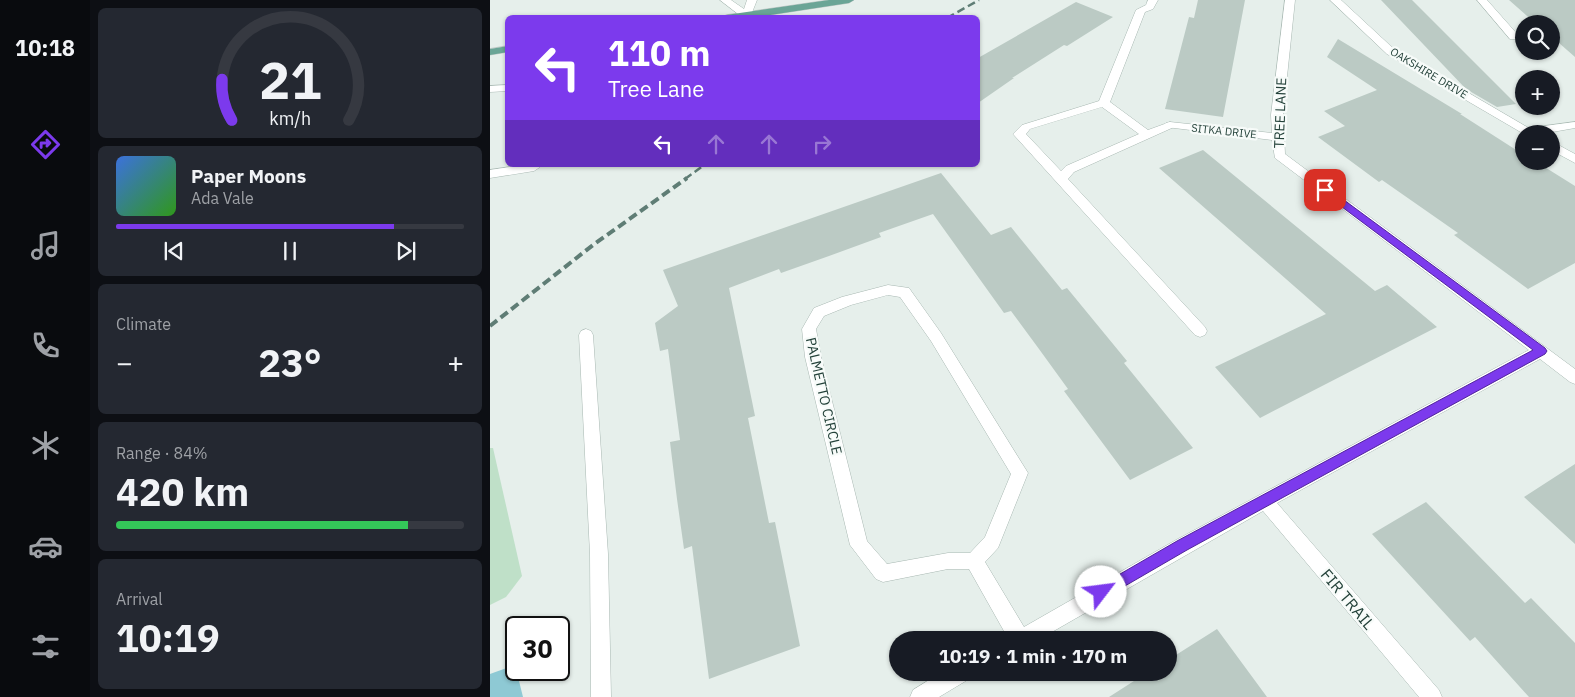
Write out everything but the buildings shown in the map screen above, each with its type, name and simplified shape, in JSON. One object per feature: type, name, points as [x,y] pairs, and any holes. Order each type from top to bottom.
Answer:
[{"type":"main road","points":[[752,15],[849,0]]},
{"type":"main road","points":[[490,52],[505,50]]},
{"type":"street","points":[[725,0],[745,15]]},
{"type":"street","points":[[746,15],[752,0]]},
{"type":"street","points":[[1104,103],[1141,10],[1150,8],[1153,0]]},
{"type":"street","name":"TREE LANE","points":[[1290,0],[1277,115],[1279,155],[1575,378]]},
{"type":"street","name":"OAKSHIRE DRIVE","points":[[1335,0],[1391,52],[1517,125]]},
{"type":"street","points":[[1482,0],[1514,36]]},
{"type":"street","points":[[490,89],[505,88]]},
{"type":"street","points":[[1061,179],[1070,169],[1147,135],[1104,103]]},
{"type":"street","points":[[1104,103],[1026,128],[1019,134],[1200,331]]},
{"type":"street","name":"SITKA DRIVE","points":[[1147,135],[1170,125],[1278,137]]},
{"type":"street","points":[[1560,128],[1575,125]]},
{"type":"street","points":[[1560,150],[1575,159]]},
{"type":"street","points":[[490,174],[534,167]]},
{"type":"street","name":"PALMETTO CIRCLE","points":[[888,290],[904,292],[980,406],[1020,473],[992,542],[974,561],[948,561],[883,573],[859,545],[813,357],[808,328],[819,312],[847,301],[888,290]]},
{"type":"street","points":[[586,335],[599,554],[601,697]]},
{"type":"street","points":[[1035,631],[1182,546],[1541,351]]},
{"type":"street","name":"FIR TRAIL","points":[[1265,501],[1432,697]]},
{"type":"street","points":[[974,561],[1014,631]]},
{"type":"street","points":[[920,697],[947,681]]},
{"type":"green space","points":[[490,448],[493,448],[522,576],[506,597],[490,605]]},
{"type":"water","points":[[505,669],[505,681],[519,681],[523,697],[490,697],[490,674]]},
{"type":"railway","points":[[952,15],[979,0]]},
{"type":"railway","points":[[685,179],[701,167]]},
{"type":"railway","points":[[490,326],[593,245],[687,178]]},
{"type":"route","points":[[1101,592],[1541,351],[1325,190]]}]
